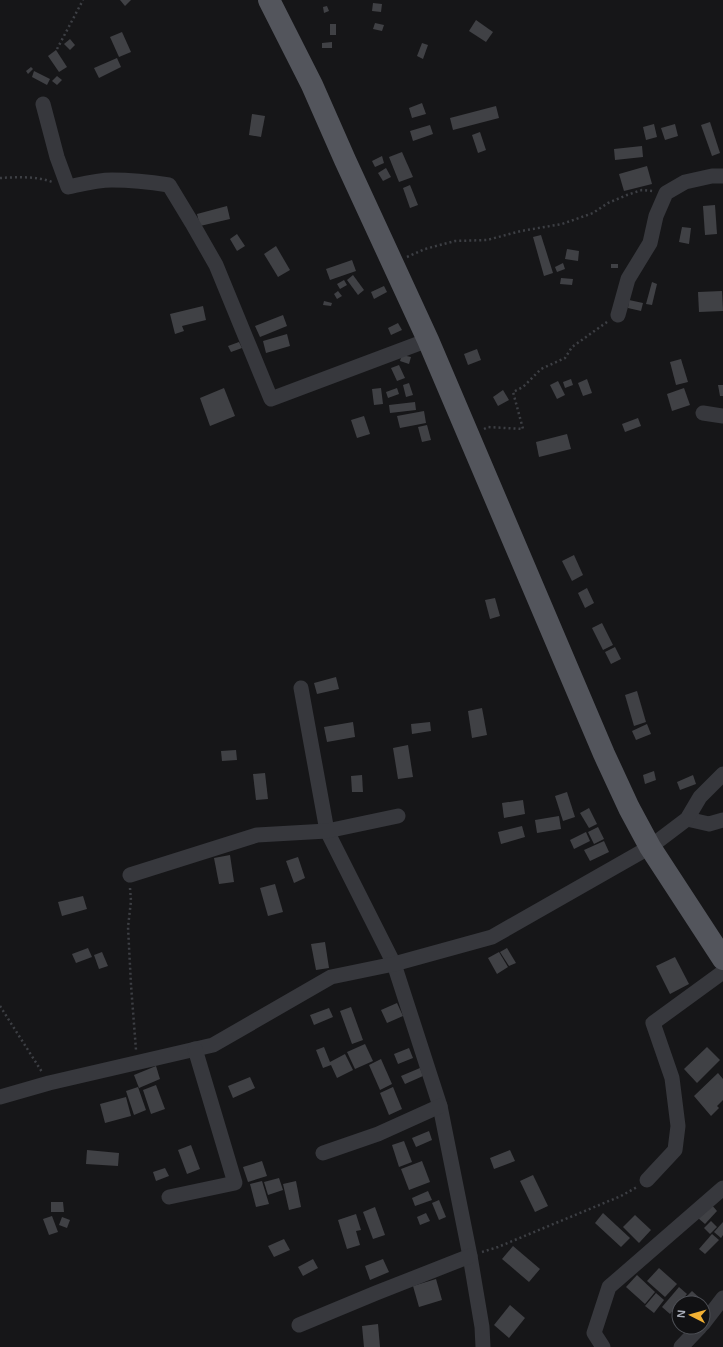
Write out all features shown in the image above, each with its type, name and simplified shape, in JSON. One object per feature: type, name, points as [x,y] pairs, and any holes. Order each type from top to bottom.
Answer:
[{"type":"main road","points":[[269,0],[312,85],[344,160],[428,340],[604,754],[650,847],[723,959]]},
{"type":"street","points":[[43,104],[57,157],[68,187],[110,180],[151,182],[169,186],[216,265],[271,399],[428,340]]},
{"type":"street","points":[[618,315],[628,279],[650,243],[656,216],[666,193],[685,182],[712,176],[723,176]]},
{"type":"street","points":[[703,413],[723,416]]},
{"type":"street","points":[[301,688],[327,831],[394,964],[440,1106],[470,1256],[482,1327],[483,1347]]},
{"type":"street","points":[[0,1097],[49,1083],[213,1045],[331,977],[394,964],[492,937],[650,847],[687,819],[700,797],[723,774]]},
{"type":"street","points":[[130,875],[257,835],[327,831],[398,816]]},
{"type":"street","points":[[687,819],[709,824],[723,820]]},
{"type":"street","points":[[647,1180],[675,1150],[678,1126],[672,1078],[653,1023],[723,972]]},
{"type":"street","points":[[169,1197],[235,1183],[195,1049]]},
{"type":"street","points":[[323,1153],[378,1134],[440,1106]]},
{"type":"street","points":[[603,1347],[594,1333],[609,1287],[723,1188]]},
{"type":"street","points":[[299,1325],[470,1256]]},
{"type":"street","points":[[711,1314],[723,1298]]},
{"type":"street","points":[[681,1347],[692,1335]]},
{"type":"path","points":[[57,49],[83,0]]},
{"type":"path","points":[[0,178],[17,177],[47,180],[68,187]]},
{"type":"path","points":[[392,263],[425,249],[455,241],[487,240],[521,231],[562,224],[593,213],[608,203],[642,190],[666,193]]},
{"type":"path","points":[[468,434],[488,428],[523,429],[513,392],[523,387],[541,369],[565,358],[572,347],[618,315]]},
{"type":"path","points":[[130,875],[131,901],[128,927],[137,1062]]},
{"type":"path","points":[[0,1006],[49,1083]]},
{"type":"path","points":[[470,1256],[498,1247],[621,1196],[647,1180]]},
{"type":"building","points":[[120,0],[131,0],[125,6]]},
{"type":"building","points":[[373,3],[382,4],[381,12],[372,11]]},
{"type":"building","points":[[327,6],[329,11],[324,13],[323,7]]},
{"type":"building","points":[[476,20],[493,32],[486,42],[469,31]]},
{"type":"building","points":[[375,23],[384,25],[382,31],[373,29]]},
{"type":"building","points":[[330,24],[336,24],[336,35],[330,35]]},
{"type":"building","points":[[122,32],[131,52],[119,57],[110,37]]},
{"type":"building","points":[[70,39],[75,45],[70,50],[64,44]]},
{"type":"building","points":[[332,42],[332,48],[322,48],[322,43]]},
{"type":"building","points":[[422,43],[428,45],[423,59],[417,56]]},
{"type":"building","points":[[56,50],[67,67],[59,72],[48,56]]},
{"type":"building","points":[[117,58],[121,67],[99,78],[94,68]]},
{"type":"building","points":[[31,67],[33,69],[28,74],[26,71]]},
{"type":"building","points":[[34,71],[50,79],[47,85],[32,77]]},
{"type":"building","points":[[57,76],[62,80],[57,85],[52,81]]},
{"type":"building","points":[[422,103],[426,114],[412,118],[409,108]]},
{"type":"building","points":[[496,106],[499,118],[453,130],[450,118]]},
{"type":"building","points":[[252,114],[265,116],[261,137],[249,135]]},
{"type":"building","points":[[710,122],[720,153],[712,156],[701,125]]},
{"type":"building","points":[[654,124],[657,137],[646,140],[643,127]]},
{"type":"building","points":[[675,124],[678,136],[665,140],[661,128]]},
{"type":"building","points":[[430,125],[433,134],[413,141],[410,131]]},
{"type":"building","points":[[480,132],[486,150],[478,153],[472,135]]},
{"type":"building","points":[[642,146],[643,157],[615,160],[614,149]]},
{"type":"building","points":[[402,152],[413,177],[399,182],[389,157]]},
{"type":"building","points":[[382,156],[384,163],[375,167],[372,161]]},
{"type":"building","points":[[647,166],[652,184],[624,191],[619,174]]},
{"type":"building","points":[[386,168],[391,177],[383,181],[378,173]]},
{"type":"building","points":[[410,185],[418,205],[410,208],[403,188]]},
{"type":"building","points":[[715,205],[717,234],[705,235],[703,206]]},
{"type":"building","points":[[227,206],[230,219],[200,226],[197,214]]},
{"type":"building","points":[[682,227],[691,228],[689,244],[679,242]]},
{"type":"building","points":[[237,234],[245,246],[237,251],[230,239]]},
{"type":"building","points":[[541,235],[553,273],[544,276],[533,237]]},
{"type":"building","points":[[276,246],[290,270],[278,277],[264,254]]},
{"type":"building","points":[[567,249],[579,251],[578,261],[565,259]]},
{"type":"building","points":[[352,260],[356,271],[330,280],[326,269]]},
{"type":"building","points":[[563,263],[565,269],[557,272],[555,267]]},
{"type":"building","points":[[611,264],[618,264],[618,268],[611,268]]},
{"type":"building","points":[[353,275],[364,290],[358,295],[347,280]]},
{"type":"building","points":[[561,278],[573,279],[572,285],[560,284]]},
{"type":"building","points":[[344,280],[347,285],[340,289],[337,284]]},
{"type":"building","points":[[652,282],[657,284],[652,305],[646,304]]},
{"type":"building","points":[[384,286],[387,292],[374,299],[371,292]]},
{"type":"building","points":[[338,291],[342,296],[337,299],[334,294]]},
{"type":"building","points":[[722,291],[723,311],[699,312],[698,292]]},
{"type":"building","points":[[629,300],[643,303],[641,311],[628,308]]},
{"type":"building","points":[[324,301],[332,303],[331,306],[323,305]]},
{"type":"building","points":[[203,306],[206,320],[182,326],[184,331],[175,334],[170,314]]},
{"type":"building","points":[[283,315],[287,326],[260,337],[255,326]]},
{"type":"building","points":[[398,323],[402,330],[391,335],[388,328]]},
{"type":"building","points":[[287,334],[290,346],[266,353],[263,341]]},
{"type":"building","points":[[239,342],[242,348],[231,352],[228,346]]},
{"type":"building","points":[[477,349],[481,360],[468,365],[464,354]]},
{"type":"building","points":[[402,355],[411,357],[409,364],[400,361]]},
{"type":"building","points":[[681,359],[688,382],[676,385],[670,362]]},
{"type":"building","points":[[399,365],[405,378],[397,381],[391,368]]},
{"type":"building","points":[[571,379],[573,385],[565,388],[563,382]]},
{"type":"building","points":[[587,379],[592,393],[583,396],[578,383]]},
{"type":"building","points":[[558,381],[565,395],[557,399],[550,385]]},
{"type":"building","points":[[409,383],[413,395],[406,397],[403,385]]},
{"type":"building","points":[[718,385],[723,385],[723,396],[720,396]]},
{"type":"building","points":[[224,388],[235,416],[210,426],[200,398]]},
{"type":"building","points":[[381,388],[383,404],[374,405],[372,389]]},
{"type":"building","points":[[397,388],[399,394],[388,398],[386,392]]},
{"type":"building","points":[[684,388],[690,405],[672,411],[667,394]]},
{"type":"building","points":[[503,390],[509,400],[498,406],[493,397]]},
{"type":"building","points":[[415,402],[416,410],[390,413],[389,405]]},
{"type":"building","points":[[424,411],[426,423],[400,428],[397,416]]},
{"type":"building","points":[[364,416],[370,434],[357,438],[351,420]]},
{"type":"building","points":[[638,418],[641,426],[625,432],[622,424]]},
{"type":"building","points":[[427,425],[431,440],[422,442],[418,427]]},
{"type":"building","points":[[567,434],[571,449],[539,457],[536,442]]},
{"type":"building","points":[[574,555],[583,575],[572,581],[562,561]]},
{"type":"building","points":[[587,588],[594,603],[585,608],[578,593]]},
{"type":"building","points":[[495,598],[500,616],[490,619],[485,600]]},
{"type":"building","points":[[602,623],[613,645],[603,650],[592,628]]},
{"type":"building","points":[[615,647],[621,659],[611,664],[605,652]]},
{"type":"building","points":[[336,677],[339,689],[317,694],[314,683]]},
{"type":"building","points":[[637,691],[646,722],[634,726],[625,695]]},
{"type":"building","points":[[482,708],[487,735],[472,738],[468,711]]},
{"type":"building","points":[[353,722],[355,737],[327,742],[324,727]]},
{"type":"building","points":[[430,722],[431,731],[412,734],[411,724]]},
{"type":"building","points":[[647,724],[651,734],[636,740],[632,731]]},
{"type":"building","points":[[408,745],[413,777],[398,779],[393,748]]},
{"type":"building","points":[[236,750],[237,760],[222,761],[221,751]]},
{"type":"building","points":[[654,771],[656,780],[645,784],[643,775]]},
{"type":"building","points":[[265,773],[268,799],[256,800],[253,774]]},
{"type":"building","points":[[362,775],[363,792],[352,792],[351,776]]},
{"type":"building","points":[[693,775],[696,784],[680,790],[677,782]]},
{"type":"building","points":[[567,792],[575,817],[563,821],[555,796]]},
{"type":"building","points":[[523,800],[525,814],[504,818],[502,803]]},
{"type":"building","points":[[589,808],[597,824],[589,828],[580,813]]},
{"type":"building","points":[[559,816],[561,829],[537,833],[535,820]]},
{"type":"building","points":[[522,826],[525,837],[501,844],[498,832]]},
{"type":"building","points":[[598,827],[604,839],[594,844],[588,832]]},
{"type":"building","points":[[586,832],[590,841],[574,849],[570,840]]},
{"type":"building","points":[[604,841],[609,852],[590,861],[584,850]]},
{"type":"building","points":[[230,855],[234,882],[219,884],[214,858]]},
{"type":"building","points":[[298,857],[305,878],[294,883],[286,861]]},
{"type":"building","points":[[275,884],[283,912],[268,916],[260,888]]},
{"type":"building","points":[[83,896],[87,909],[62,916],[58,902]]},
{"type":"building","points":[[325,942],[329,968],[316,970],[311,944]]},
{"type":"building","points":[[88,948],[92,957],[76,963],[72,954]]},
{"type":"building","points":[[507,948],[516,963],[509,966],[500,952]]},
{"type":"building","points":[[102,952],[108,966],[99,969],[94,955]]},
{"type":"building","points":[[499,952],[508,967],[497,974],[488,958]]},
{"type":"building","points":[[675,957],[689,984],[670,994],[656,966]]},
{"type":"building","points":[[397,1003],[403,1016],[387,1023],[381,1010]]},
{"type":"building","points":[[351,1007],[363,1040],[352,1044],[340,1011]]},
{"type":"building","points":[[329,1008],[333,1017],[314,1025],[310,1015]]},
{"type":"building","points":[[365,1044],[373,1061],[355,1069],[347,1052]]},
{"type":"building","points":[[324,1047],[330,1062],[345,1054],[353,1070],[337,1078],[331,1065],[323,1068],[316,1050]]},
{"type":"building","points":[[707,1047],[720,1060],[697,1083],[684,1069]]},
{"type":"building","points":[[409,1048],[413,1058],[398,1064],[394,1054]]},
{"type":"building","points":[[381,1059],[392,1084],[380,1090],[369,1065]]},
{"type":"building","points":[[156,1066],[160,1079],[139,1088],[134,1075]]},
{"type":"building","points":[[420,1068],[423,1076],[405,1084],[401,1076]]},
{"type":"building","points":[[718,1073],[723,1079],[723,1100],[717,1106],[719,1108],[711,1116],[694,1096]]},
{"type":"building","points":[[250,1077],[255,1088],[233,1098],[228,1086]]},
{"type":"building","points":[[156,1085],[165,1109],[151,1114],[143,1090]]},
{"type":"building","points":[[138,1087],[146,1110],[134,1115],[126,1091]]},
{"type":"building","points":[[393,1087],[402,1109],[389,1115],[380,1093]]},
{"type":"building","points":[[126,1097],[131,1116],[105,1123],[100,1104]]},
{"type":"building","points":[[429,1131],[432,1140],[416,1147],[412,1138]]},
{"type":"building","points":[[404,1141],[412,1162],[399,1167],[392,1145]]},
{"type":"building","points":[[191,1145],[200,1169],[187,1174],[178,1150]]},
{"type":"building","points":[[87,1150],[119,1153],[118,1166],[86,1164]]},
{"type":"building","points":[[510,1150],[515,1161],[494,1169],[490,1158]]},
{"type":"building","points":[[262,1161],[267,1176],[248,1182],[243,1167]]},
{"type":"building","points":[[422,1161],[430,1182],[409,1190],[401,1169]]},
{"type":"building","points":[[165,1168],[169,1176],[156,1181],[153,1172]]},
{"type":"building","points":[[533,1175],[548,1206],[535,1212],[520,1181]]},
{"type":"building","points":[[279,1178],[283,1190],[268,1195],[264,1182]]},
{"type":"building","points":[[262,1181],[269,1204],[256,1207],[250,1184]]},
{"type":"building","points":[[296,1181],[301,1207],[289,1210],[283,1184]]},
{"type":"building","points":[[428,1191],[432,1200],[415,1206],[412,1198]]},
{"type":"building","points":[[439,1200],[446,1217],[439,1220],[432,1203]]},
{"type":"building","points":[[51,1202],[63,1202],[64,1212],[51,1212]]},
{"type":"building","points":[[711,1204],[717,1211],[705,1224],[698,1218]]},
{"type":"building","points":[[375,1207],[385,1235],[373,1239],[363,1212]]},
{"type":"building","points":[[426,1213],[430,1221],[420,1225],[417,1217]]},
{"type":"building","points":[[603,1213],[630,1238],[621,1247],[595,1223]]},
{"type":"building","points":[[356,1214],[361,1230],[356,1231],[360,1245],[347,1249],[338,1220]]},
{"type":"building","points":[[635,1215],[651,1230],[639,1243],[623,1227]]},
{"type":"building","points":[[52,1216],[58,1232],[49,1235],[43,1219]]},
{"type":"building","points":[[62,1217],[70,1220],[67,1228],[59,1225]]},
{"type":"building","points":[[711,1221],[717,1227],[710,1234],[704,1228]]},
{"type":"building","points":[[723,1222],[723,1235],[721,1238],[714,1232]]},
{"type":"building","points":[[712,1234],[719,1240],[705,1254],[699,1249]]},
{"type":"building","points":[[284,1239],[290,1250],[274,1257],[268,1246]]},
{"type":"building","points":[[513,1246],[540,1269],[529,1282],[502,1259]]},
{"type":"building","points":[[313,1259],[318,1268],[303,1276],[298,1267]]},
{"type":"building","points":[[383,1259],[389,1272],[370,1280],[365,1266]]},
{"type":"building","points":[[659,1268],[677,1284],[665,1297],[647,1281]]},
{"type":"building","points":[[637,1275],[655,1292],[645,1304],[626,1287]]},
{"type":"building","points":[[436,1279],[442,1300],[419,1307],[413,1286]]},
{"type":"building","points":[[679,1287],[687,1294],[686,1295],[672,1295]]},
{"type":"building","points":[[692,1291],[696,1295],[688,1295]]},
{"type":"building","points":[[656,1293],[664,1300],[654,1313],[645,1306]]},
{"type":"building","points":[[671,1296],[670,1314],[662,1307]]},
{"type":"building","points":[[510,1305],[525,1318],[509,1338],[494,1325]]},
{"type":"building","points":[[378,1324],[380,1347],[364,1347],[362,1326]]}]
